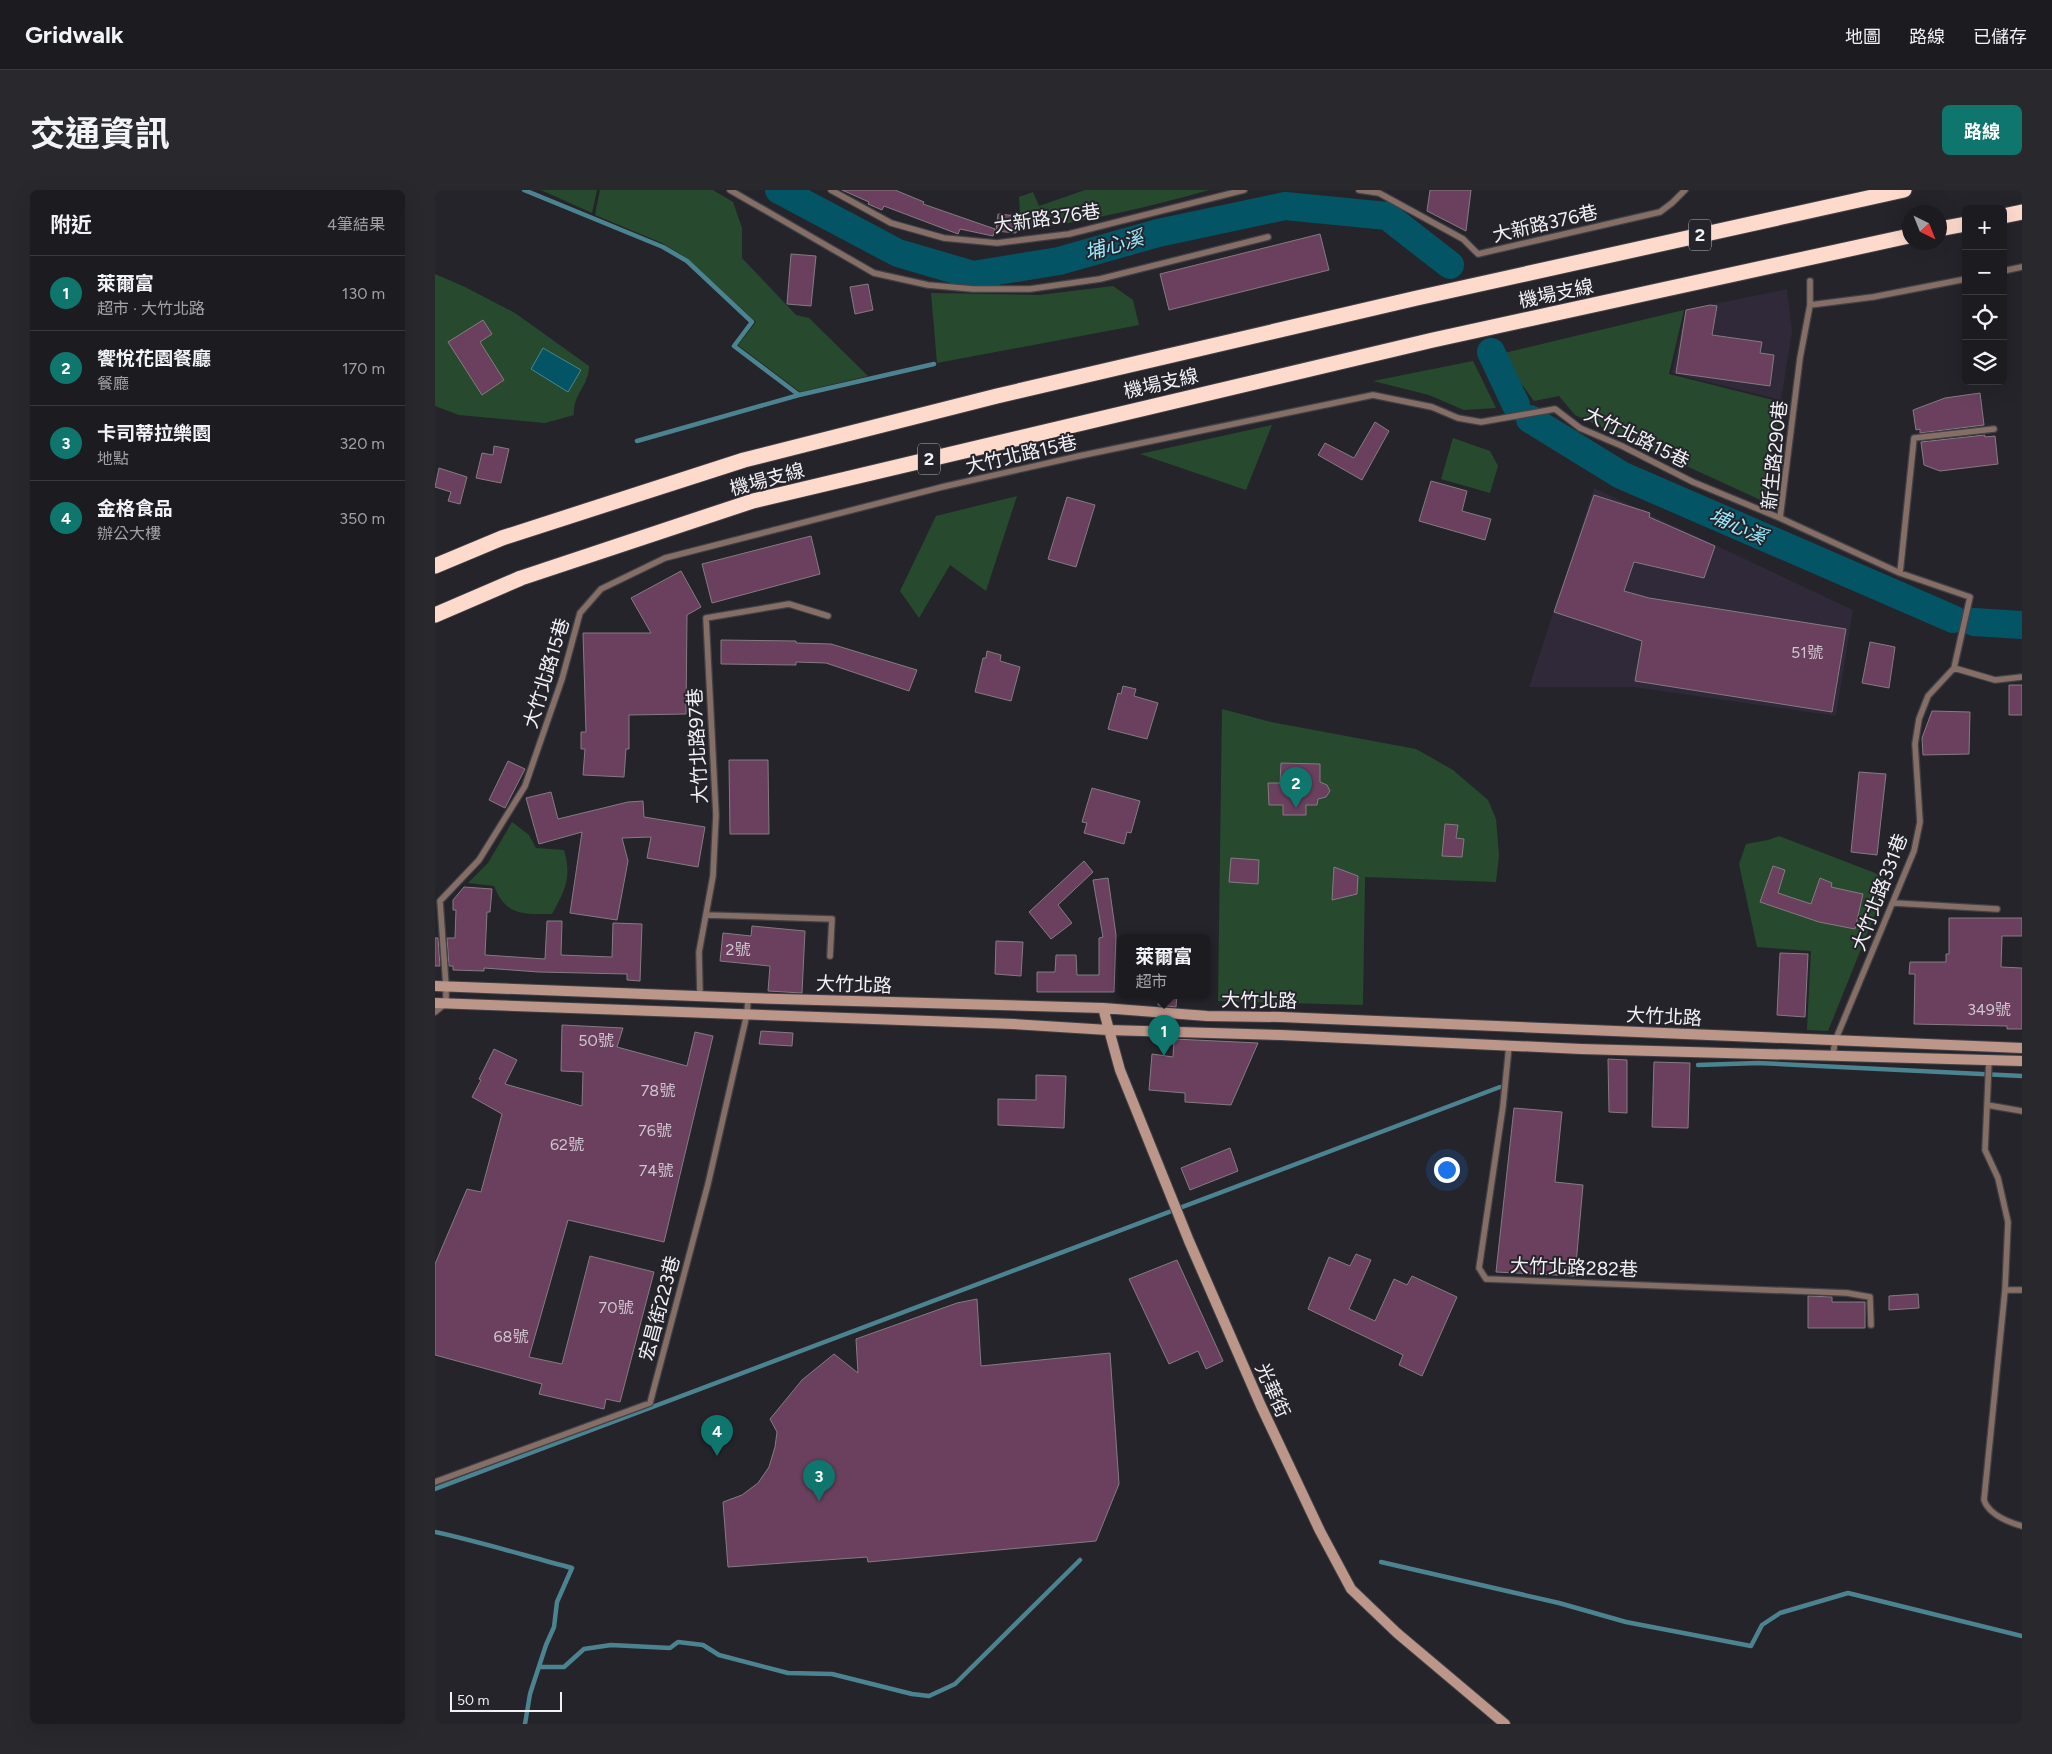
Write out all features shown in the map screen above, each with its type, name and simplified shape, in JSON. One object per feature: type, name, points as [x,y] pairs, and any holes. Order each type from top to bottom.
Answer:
[{"type":"highway","name":"機場支線","points":[[435,566],[502,538],[744,460],[987,399],[1417,298],[1904,190]]},
{"type":"highway","points":[[2007,215],[2022,212]]},
{"type":"highway","points":[[1947,228],[1962,225]]},
{"type":"highway","name":"機場支線","points":[[435,615],[521,578],[753,501],[1433,340],[1902,238]]},
{"type":"street","name":"大竹北路","points":[[435,986],[748,998],[1103,1008],[1207,1016],[1311,1018],[2022,1048]]},
{"type":"street","name":"大竹北路","points":[[440,1003],[1013,1024],[1108,1030],[1281,1035],[1509,1046],[2022,1061]]},
{"type":"street","name":"光華街","points":[[1103,1008],[1120,1070],[1212,1294],[1261,1406],[1320,1531],[1351,1589],[1397,1633],[1505,1724]]},
{"type":"lane","points":[[730,190],[874,273],[928,285],[973,289],[1030,289],[1100,279],[1268,237]]},
{"type":"lane","name":"大新路376巷","points":[[831,190],[891,223],[944,238],[997,243],[1069,234],[1175,209],[1244,190]]},
{"type":"lane","name":"大新路376巷","points":[[1359,190],[1379,193],[1463,239],[1479,254],[1660,212],[1685,190]]},
{"type":"lane","points":[[2007,270],[2022,267]]},
{"type":"lane","points":[[1810,305],[1873,298],[1962,280]]},
{"type":"lane","name":"新生路290巷","points":[[1810,281],[1810,305],[1801,358],[1780,518],[1900,573],[1970,596],[1954,668]]},
{"type":"lane","name":"大竹北路15巷","points":[[440,1003],[446,986],[437,901],[479,860],[525,786],[562,679],[580,613],[601,589],[665,558],[961,483],[1079,456],[1373,395],[1431,407],[1457,418],[1481,422],[1555,409],[1580,428],[1622,446],[1693,482],[1780,518]]},
{"type":"lane","points":[[1900,573],[1914,438],[1994,429]]},
{"type":"lane","name":"大竹北路97巷","points":[[700,996],[699,952],[713,876],[715,815],[705,618],[789,604],[828,616]]},
{"type":"lane","points":[[1954,668],[1995,680],[2022,677]]},
{"type":"lane","name":"大竹北路331巷","points":[[1833,1054],[1835,1041],[1914,851],[1920,822],[1915,744],[1919,719],[1928,696],[1954,668]]},
{"type":"lane","points":[[1894,903],[1997,909]]},
{"type":"lane","points":[[706,915],[832,919],[830,956]]},
{"type":"lane","name":"宏昌街223巷","points":[[435,1482],[650,1403],[708,1184],[747,1014],[748,998]]},
{"type":"lane","points":[[435,1012],[440,1003]]},
{"type":"lane","name":"大竹北路282巷","points":[[1509,1046],[1503,1106],[1479,1268],[1487,1279],[1847,1293],[1871,1297],[1871,1325]]},
{"type":"lane","points":[[1989,1060],[1985,1150],[1998,1178],[2007,1215],[2005,1290],[1984,1500],[1986,1506],[1992,1512],[2022,1526]]},
{"type":"lane","points":[[1987,1104],[2022,1111]]},
{"type":"lane","points":[[2005,1290],[2022,1290]]},
{"type":"shaded area","points":[[1787,289],[1792,332],[1781,400],[1672,373],[1686,310]]},
{"type":"shaded area","points":[[1594,488],[1853,610],[1836,716],[1633,687],[1529,687]]},
{"type":"green space","points":[[541,190],[597,190],[592,213]]},
{"type":"green space","points":[[600,190],[713,190],[733,202],[742,228],[742,258],[796,315],[809,318],[868,376],[800,392],[738,345],[756,322],[688,259],[662,243],[595,215]]},
{"type":"green space","points":[[1085,190],[1209,190],[1116,214],[1021,231],[1019,197],[1033,192],[1039,206]]},
{"type":"green space","points":[[435,274],[515,313],[589,366],[586,379],[575,402],[574,415],[545,423],[459,415],[435,406]]},
{"type":"green space","points":[[1113,286],[1133,300],[1139,325],[937,363],[931,293],[1039,295]]},
{"type":"green space","points":[[1684,310],[1669,374],[1781,402],[1765,502],[1575,415],[1559,396],[1534,401],[1500,354]]},
{"type":"green space","points":[[1473,361],[1496,408],[1464,410],[1429,395],[1373,381]]},
{"type":"green space","points":[[1272,425],[1246,490],[1140,454]]},
{"type":"green space","points":[[1453,438],[1490,451],[1498,466],[1490,493],[1441,479]]},
{"type":"green space","points":[[1017,496],[986,591],[950,565],[919,618],[900,591],[936,516]]},
{"type":"green space","points":[[1222,709],[1271,722],[1416,749],[1453,770],[1488,800],[1496,819],[1499,855],[1496,882],[1365,877],[1363,1005],[1218,1001]]},
{"type":"green space","points":[[512,822],[529,835],[536,848],[564,850],[567,868],[566,884],[552,914],[532,914],[517,911],[504,903],[494,886],[468,883],[488,863]]},
{"type":"green space","points":[[1779,836],[1875,873],[1888,882],[1828,1031],[1807,1030],[1811,951],[1757,947],[1739,864],[1746,844]]},
{"type":"water","points":[[543,348],[581,370],[568,392],[531,369]]},
{"type":"building","points":[[842,190],[895,190],[924,202],[923,204],[995,229],[993,236],[960,229],[958,234],[884,206],[882,210]]},
{"type":"building","points":[[1430,190],[1471,190],[1466,231],[1427,211]]},
{"type":"building","points":[[998,214],[1018,216],[1016,233],[996,231]]},
{"type":"building","points":[[1320,234],[1329,270],[1169,310],[1160,274]]},
{"type":"building","points":[[791,254],[816,256],[811,306],[787,304]]},
{"type":"building","points":[[868,284],[873,310],[855,314],[850,287]]},
{"type":"building","points":[[1710,305],[1717,306],[1712,335],[1762,342],[1760,353],[1774,355],[1770,386],[1676,373],[1686,310]]},
{"type":"building","points":[[483,320],[492,334],[480,342],[504,380],[482,395],[448,342]]},
{"type":"building","points":[[1980,393],[1984,425],[1920,433],[1920,429],[1916,430],[1913,410],[1945,398]]},
{"type":"building","points":[[1375,422],[1389,431],[1362,480],[1318,455],[1325,443],[1354,458]]},
{"type":"building","points":[[1985,435],[1985,437],[1995,436],[1998,464],[1940,471],[1924,465],[1921,442]]},
{"type":"building","points":[[494,446],[509,449],[501,483],[476,478],[482,453],[493,455]]},
{"type":"building","points":[[439,468],[467,477],[460,504],[448,501],[451,492],[435,487]]},
{"type":"building","points":[[1431,481],[1467,491],[1462,511],[1491,519],[1485,540],[1419,521]]},
{"type":"building","points":[[1594,495],[1650,513],[1649,517],[1715,546],[1704,578],[1634,562],[1624,591],[1649,598],[1846,629],[1832,712],[1635,681],[1642,641],[1554,612]]},
{"type":"building","points":[[1067,497],[1095,505],[1076,567],[1048,559]]},
{"type":"building","points":[[811,536],[820,574],[712,603],[702,564]]},
{"type":"building","points":[[681,571],[701,607],[687,615],[686,714],[629,715],[629,749],[626,749],[624,777],[583,775],[585,749],[581,749],[581,732],[586,732],[583,633],[651,633],[631,598]]},
{"type":"building","points":[[721,640],[796,641],[796,643],[831,644],[917,670],[909,691],[826,663],[796,662],[796,665],[721,664]]},
{"type":"building","points":[[1870,642],[1895,647],[1889,688],[1862,683]]},
{"type":"building","points":[[987,651],[1001,655],[1000,661],[1020,667],[1011,701],[975,692],[983,658],[986,658]]},
{"type":"building","points":[[2009,685],[2022,685],[2022,715],[2009,715]]},
{"type":"building","points":[[1123,686],[1136,689],[1134,696],[1158,703],[1147,739],[1108,729],[1118,693],[1121,694]]},
{"type":"building","points":[[1932,711],[1970,712],[1969,754],[1923,755],[1922,738]]},
{"type":"building","points":[[729,760],[768,760],[769,834],[730,834]]},
{"type":"building","points":[[508,761],[525,769],[505,808],[489,800]]},
{"type":"building","points":[[1281,763],[1320,764],[1320,782],[1327,785],[1330,791],[1326,797],[1318,799],[1317,805],[1306,805],[1306,815],[1283,815],[1283,805],[1269,805],[1268,783],[1280,783]]},
{"type":"building","points":[[1859,772],[1886,774],[1877,855],[1851,852]]},
{"type":"building","points":[[1092,788],[1140,801],[1131,833],[1127,832],[1124,844],[1084,833],[1087,823],[1082,822]]},
{"type":"building","points":[[551,792],[558,819],[628,802],[643,801],[644,817],[705,827],[698,867],[647,858],[651,837],[622,838],[628,861],[617,920],[570,913],[582,832],[539,844],[526,798]]},
{"type":"building","points":[[1445,824],[1458,825],[1456,838],[1464,839],[1462,857],[1442,856]]},
{"type":"building","points":[[1231,858],[1259,860],[1258,884],[1229,882]]},
{"type":"building","points":[[1084,861],[1093,872],[1058,905],[1072,923],[1051,939],[1029,912]]},
{"type":"building","points":[[1773,866],[1785,870],[1778,893],[1811,904],[1820,878],[1832,883],[1831,887],[1863,894],[1855,929],[1819,922],[1760,902]]},
{"type":"building","points":[[1334,867],[1358,876],[1357,894],[1332,900]]},
{"type":"building","points":[[1108,878],[1116,935],[1114,992],[1037,992],[1037,972],[1055,972],[1056,955],[1076,955],[1077,975],[1099,975],[1099,938],[1103,937],[1093,880]]},
{"type":"building","points":[[464,887],[492,889],[490,912],[487,912],[485,955],[545,959],[547,921],[562,921],[561,955],[612,957],[613,923],[642,924],[640,981],[627,980],[627,974],[539,972],[484,968],[484,971],[453,970],[453,966],[449,966],[447,938],[455,938],[456,910],[453,910],[453,900]]},
{"type":"building","points":[[1949,918],[2022,918],[2022,936],[2002,936],[2001,967],[2022,968],[2022,1029],[2007,1029],[2007,1026],[1914,1024],[1915,974],[1909,974],[1910,962],[1946,962],[1946,954],[1949,954]]},
{"type":"building","points":[[752,926],[805,931],[802,993],[768,991],[770,966],[720,961],[723,933],[751,936]]},
{"type":"building","points":[[435,938],[438,938],[440,966],[435,966]]},
{"type":"building","points":[[996,941],[1023,942],[1021,976],[995,974]]},
{"type":"building","points":[[1780,953],[1808,954],[1805,1017],[1777,1015]]},
{"type":"building","points":[[1159,999],[1177,999],[1176,1007],[1158,1005]]},
{"type":"building","points":[[562,1025],[623,1028],[617,1047],[687,1066],[695,1032],[713,1036],[664,1242],[568,1220],[529,1357],[562,1364],[590,1256],[654,1272],[620,1402],[606,1399],[604,1409],[539,1394],[542,1384],[435,1355],[435,1264],[467,1189],[481,1192],[502,1114],[472,1097],[494,1049],[517,1060],[505,1084],[582,1106],[583,1072],[561,1071]]},
{"type":"building","points":[[761,1031],[793,1033],[792,1046],[759,1044]]},
{"type":"building","points":[[1174,1039],[1258,1043],[1231,1105],[1185,1102],[1185,1093],[1149,1090],[1152,1054],[1173,1057]]},
{"type":"building","points":[[1608,1059],[1627,1060],[1627,1113],[1609,1112]]},
{"type":"building","points":[[1654,1062],[1690,1063],[1688,1128],[1652,1127]]},
{"type":"building","points":[[1036,1075],[1066,1076],[1064,1128],[998,1125],[998,1099],[1036,1100]]},
{"type":"building","points":[[1514,1108],[1562,1112],[1555,1182],[1583,1185],[1575,1276],[1496,1272]]},
{"type":"building","points":[[1230,1148],[1238,1171],[1190,1190],[1181,1168]]},
{"type":"building","points":[[1356,1254],[1371,1260],[1349,1309],[1375,1321],[1394,1279],[1407,1285],[1412,1276],[1457,1297],[1422,1376],[1399,1365],[1403,1355],[1308,1309],[1329,1257],[1350,1266]]},
{"type":"building","points":[[1177,1260],[1223,1361],[1206,1369],[1198,1351],[1169,1364],[1129,1279]]},
{"type":"building","points":[[1918,1294],[1919,1308],[1889,1310],[1889,1296]]},
{"type":"building","points":[[1808,1296],[1832,1297],[1832,1302],[1865,1302],[1865,1328],[1808,1328]]},
{"type":"building","points":[[977,1299],[981,1366],[1110,1353],[1119,1484],[1096,1541],[868,1562],[867,1557],[728,1567],[723,1502],[742,1495],[758,1483],[769,1467],[777,1432],[770,1419],[802,1380],[834,1354],[858,1373],[856,1339],[957,1303]]},
{"type":"waterway","points":[[524,190],[663,247],[687,261],[752,322],[734,346],[799,395],[934,364]]},
{"type":"waterway","name":"埔心溪","points":[[779,190],[898,253],[973,275],[1059,261],[1158,233],[1285,206],[1387,216],[1450,265]]},
{"type":"waterway","points":[[1491,352],[1516,405]]},
{"type":"waterway","points":[[637,441],[799,395]]},
{"type":"waterway","name":"埔心溪","points":[[1530,419],[1621,475],[1953,619]]},
{"type":"waterway","name":"埔心溪","points":[[1974,622],[2022,625]]},
{"type":"waterway","points":[[1698,1065],[1758,1063],[2022,1076]]},
{"type":"waterway","points":[[435,1489],[1500,1087]]},
{"type":"waterway","points":[[435,1532],[572,1568],[557,1602],[554,1627],[530,1694],[525,1724]]},
{"type":"waterway","points":[[539,1667],[564,1667],[584,1649],[611,1645],[670,1648],[678,1642],[703,1645],[719,1655],[788,1673],[832,1674],[912,1694],[929,1696],[955,1684],[1080,1560]]},
{"type":"waterway","points":[[1381,1562],[1559,1603],[1626,1622],[1751,1646],[1762,1625],[1780,1613],[1848,1593],[2022,1636]]},
{"type":"place","name":"饗悅花園餐廳","points":[[1296,808]]},
{"type":"place","name":"萊爾富","points":[[1164,1056]]},
{"type":"place","name":"金格食品","points":[[717,1456]]},
{"type":"place","name":"卡司蒂拉樂園","points":[[819,1501]]}]
